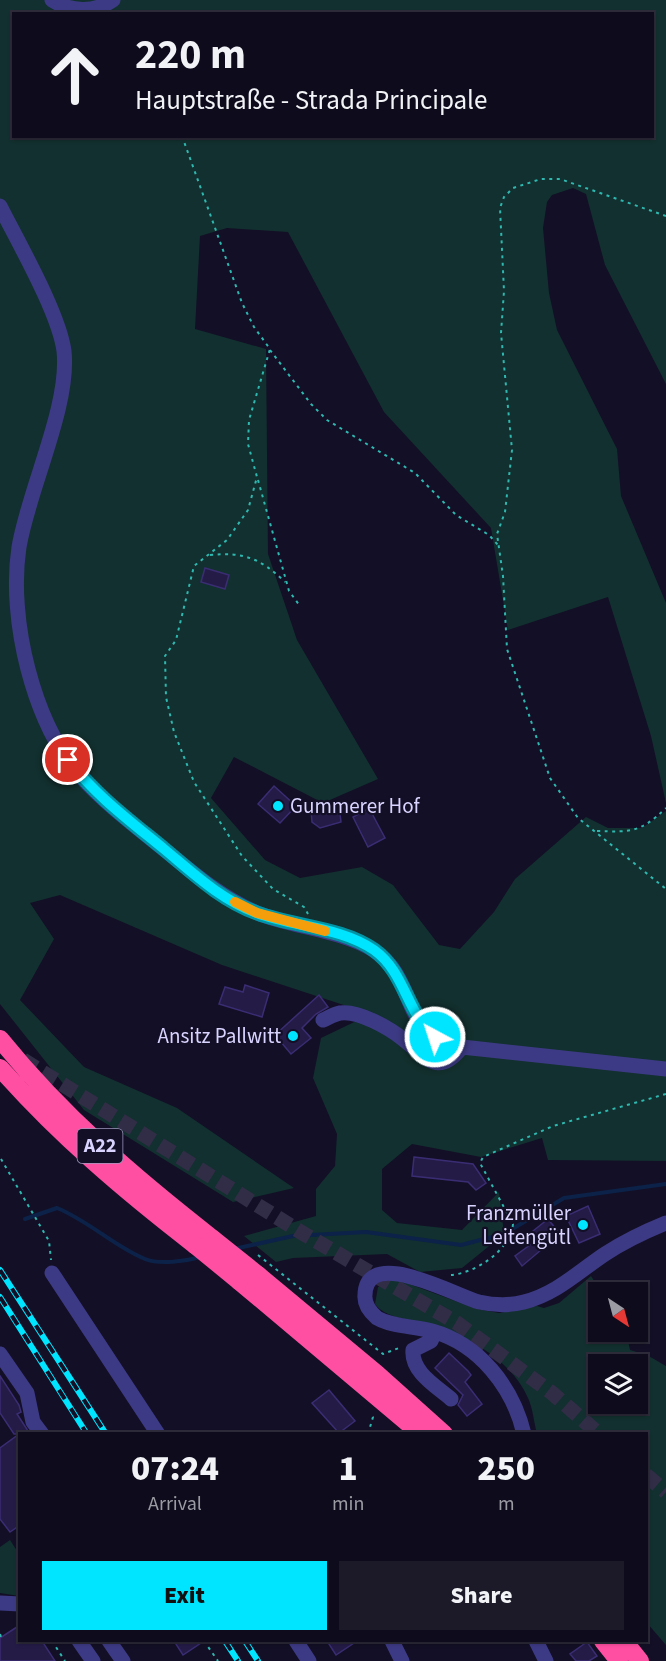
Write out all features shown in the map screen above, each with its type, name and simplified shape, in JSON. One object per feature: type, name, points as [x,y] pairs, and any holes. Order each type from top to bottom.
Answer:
[{"type":"highway","name":"A22","points":[[0,1039],[41,1087],[106,1152],[377,1374],[442,1432]]},
{"type":"highway","name":"A22","points":[[0,1068],[68,1140],[137,1200],[239,1281],[419,1432]]},
{"type":"highway","points":[[604,1642],[618,1661]]},
{"type":"highway","points":[[625,1642],[640,1661]]},
{"type":"street","points":[[52,0],[69,8],[83,10],[96,8],[113,0]]},
{"type":"street","points":[[0,206],[52,314],[63,348],[65,376],[26,510],[19,551],[17,585],[27,661],[40,711],[52,736],[81,777],[105,801],[220,894],[257,913],[357,942],[378,954],[400,978],[416,1014],[426,1029],[435,1037],[462,1047],[666,1069]]},
{"type":"street","points":[[323,1020],[341,1012],[362,1016],[401,1037],[429,1062],[442,1063],[452,1060],[462,1047]]},
{"type":"street","points":[[523,1432],[515,1407],[498,1378],[468,1347],[435,1332],[390,1323],[377,1318],[367,1307],[365,1292],[371,1279],[392,1272],[478,1301],[494,1304],[520,1303],[554,1291],[625,1242],[666,1223]]},
{"type":"street","points":[[52,1273],[157,1432]]},
{"type":"street","points":[[435,1332],[431,1341],[413,1350],[412,1359],[420,1372],[451,1399]]},
{"type":"street","points":[[0,1354],[27,1393],[33,1422],[40,1432]]},
{"type":"street","points":[[0,1603],[18,1604]]},
{"type":"street","points":[[80,1642],[93,1661]]},
{"type":"street","points":[[110,1642],[123,1661]]},
{"type":"street","points":[[297,1642],[309,1661]]},
{"type":"street","points":[[392,1642],[402,1661]]},
{"type":"street","points":[[536,1642],[546,1661]]},
{"type":"path","points":[[183,138],[242,303],[270,349],[310,404],[327,420],[415,473],[456,515],[489,535],[499,547]]},
{"type":"path","points":[[666,216],[560,179],[526,182],[513,188],[504,197],[500,208],[504,291],[501,333],[512,450],[505,512],[497,534],[507,649],[550,778],[578,818],[597,831],[618,853],[666,889]]},
{"type":"path","points":[[270,349],[249,420],[248,444],[287,583],[300,606]]},
{"type":"path","points":[[257,477],[248,510],[226,540],[194,566],[176,640],[165,656],[165,697],[174,732],[194,782],[242,856],[273,889],[304,907],[318,929]]},
{"type":"path","points":[[210,555],[246,555],[258,561],[287,583]]},
{"type":"path","points":[[597,831],[631,832],[654,820],[666,808]]},
{"type":"path","points":[[426,1283],[436,1276],[465,1274],[478,1268],[512,1233],[513,1224],[480,1163],[483,1157],[553,1126],[666,1094]]},
{"type":"path","points":[[1,1159],[49,1241],[52,1273]]},
{"type":"path","points":[[260,1255],[383,1354],[401,1347]]},
{"type":"path","points":[[369,1432],[373,1417]]},
{"type":"path","points":[[53,1642],[65,1661]]},
{"type":"path","points":[[205,1642],[218,1661]]},
{"type":"green space","points":[[0,0],[666,0],[666,384],[605,265],[586,194],[573,188],[552,195],[547,202],[543,228],[549,293],[557,330],[617,449],[621,496],[666,603],[666,803],[651,736],[608,597],[508,630],[491,528],[384,412],[288,232],[227,228],[200,236],[195,329],[266,349],[268,554],[297,640],[378,779],[323,803],[234,757],[211,798],[265,860],[300,878],[362,867],[393,885],[439,945],[460,949],[494,912],[515,879],[586,817],[608,828],[642,828],[666,811],[666,1161],[548,1160],[542,1138],[481,1157],[412,1144],[382,1169],[382,1210],[397,1223],[462,1230],[499,1192],[504,1234],[462,1268],[420,1272],[387,1254],[293,1258],[276,1262],[244,1236],[316,1216],[316,1189],[335,1166],[337,1134],[313,1078],[321,1038],[371,1014],[222,965],[60,895],[30,903],[54,939],[20,1000],[84,1067],[177,1108],[294,1188],[233,1202],[84,1110],[0,1004]]},
{"type":"green space","points":[[591,1276],[595,1282],[588,1282],[588,1342],[628,1342],[630,1350],[644,1354],[588,1354],[588,1414],[648,1414],[648,1356],[666,1366],[666,1645],[648,1624],[648,1432],[537,1432],[528,1398],[520,1383],[497,1359],[468,1340],[437,1327],[390,1315],[375,1304],[378,1287],[390,1281],[401,1281],[477,1309],[499,1313],[537,1306],[544,1308],[559,1303]]},
{"type":"green space","points":[[10,1540],[18,1552],[18,1596],[0,1593],[0,1547]]},
{"type":"building","points":[[205,568],[229,575],[225,589],[201,582]]},
{"type":"building","points":[[274,786],[296,806],[280,823],[258,804]]},
{"type":"building","points":[[339,806],[341,822],[320,828],[312,822],[311,810]]},
{"type":"building","points":[[369,808],[385,838],[368,847],[353,817]]},
{"type":"building","points":[[245,985],[269,993],[262,1017],[219,1004],[225,987],[243,992]]},
{"type":"building","points":[[319,995],[328,1007],[316,1014],[302,1028],[311,1038],[291,1054],[275,1035]]},
{"type":"building","points":[[414,1157],[473,1164],[486,1183],[476,1190],[468,1182],[412,1176]]},
{"type":"building","name":"Franzmüller Leitengütl","points":[[588,1206],[600,1234],[579,1243],[566,1216]]},
{"type":"building","points":[[548,1219],[560,1234],[522,1266],[515,1256],[534,1242],[528,1235]]},
{"type":"building","points":[[449,1353],[471,1375],[465,1382],[482,1404],[467,1416],[458,1405],[463,1395],[435,1368]]},
{"type":"building","points":[[0,1376],[19,1405],[21,1412],[17,1414],[29,1432],[14,1434],[0,1413]]},
{"type":"building","points":[[329,1390],[355,1421],[338,1432],[312,1403]]},
{"type":"building","points":[[18,1435],[18,1526],[10,1532],[0,1519],[0,1448]]},
{"type":"building","points":[[18,1626],[18,1642],[43,1642],[55,1661],[0,1661],[0,1638]]},
{"type":"building","points":[[175,1642],[202,1642],[183,1655]]},
{"type":"building","points":[[328,1642],[356,1642],[336,1655]]},
{"type":"building","points":[[587,1642],[597,1656],[589,1661],[576,1661],[570,1654]]},
{"type":"waterway","points":[[234,1249],[293,1236],[366,1232],[461,1245],[504,1234],[564,1198],[666,1184]]},
{"type":"waterway","points":[[25,1219],[57,1208],[145,1259],[165,1262],[201,1257]]},
{"type":"tunnel","points":[[23,1060],[304,1234],[457,1323],[552,1393],[597,1432]]},
{"type":"tunnel","points":[[648,1477],[666,1492]]},
{"type":"railway","points":[[0,1270],[105,1432]]},
{"type":"railway","points":[[0,1297],[86,1432]]},
{"type":"railway","points":[[226,1642],[238,1661]]},
{"type":"railway","points":[[246,1642],[258,1661]]},
{"type":"slow traffic","points":[[235,902],[257,913],[325,931]]},
{"type":"place","name":"Gummerer Hof","points":[[278,806]]},
{"type":"place","name":"Ansitz Pallwitt","points":[[293,1036]]},
{"type":"place","name":"Franzmüller Leitengütl","points":[[583,1225]]},
{"type":"route","points":[[68,760],[105,801],[220,894],[257,913],[357,942],[384,958],[400,978],[418,1019],[435,1037]]}]
